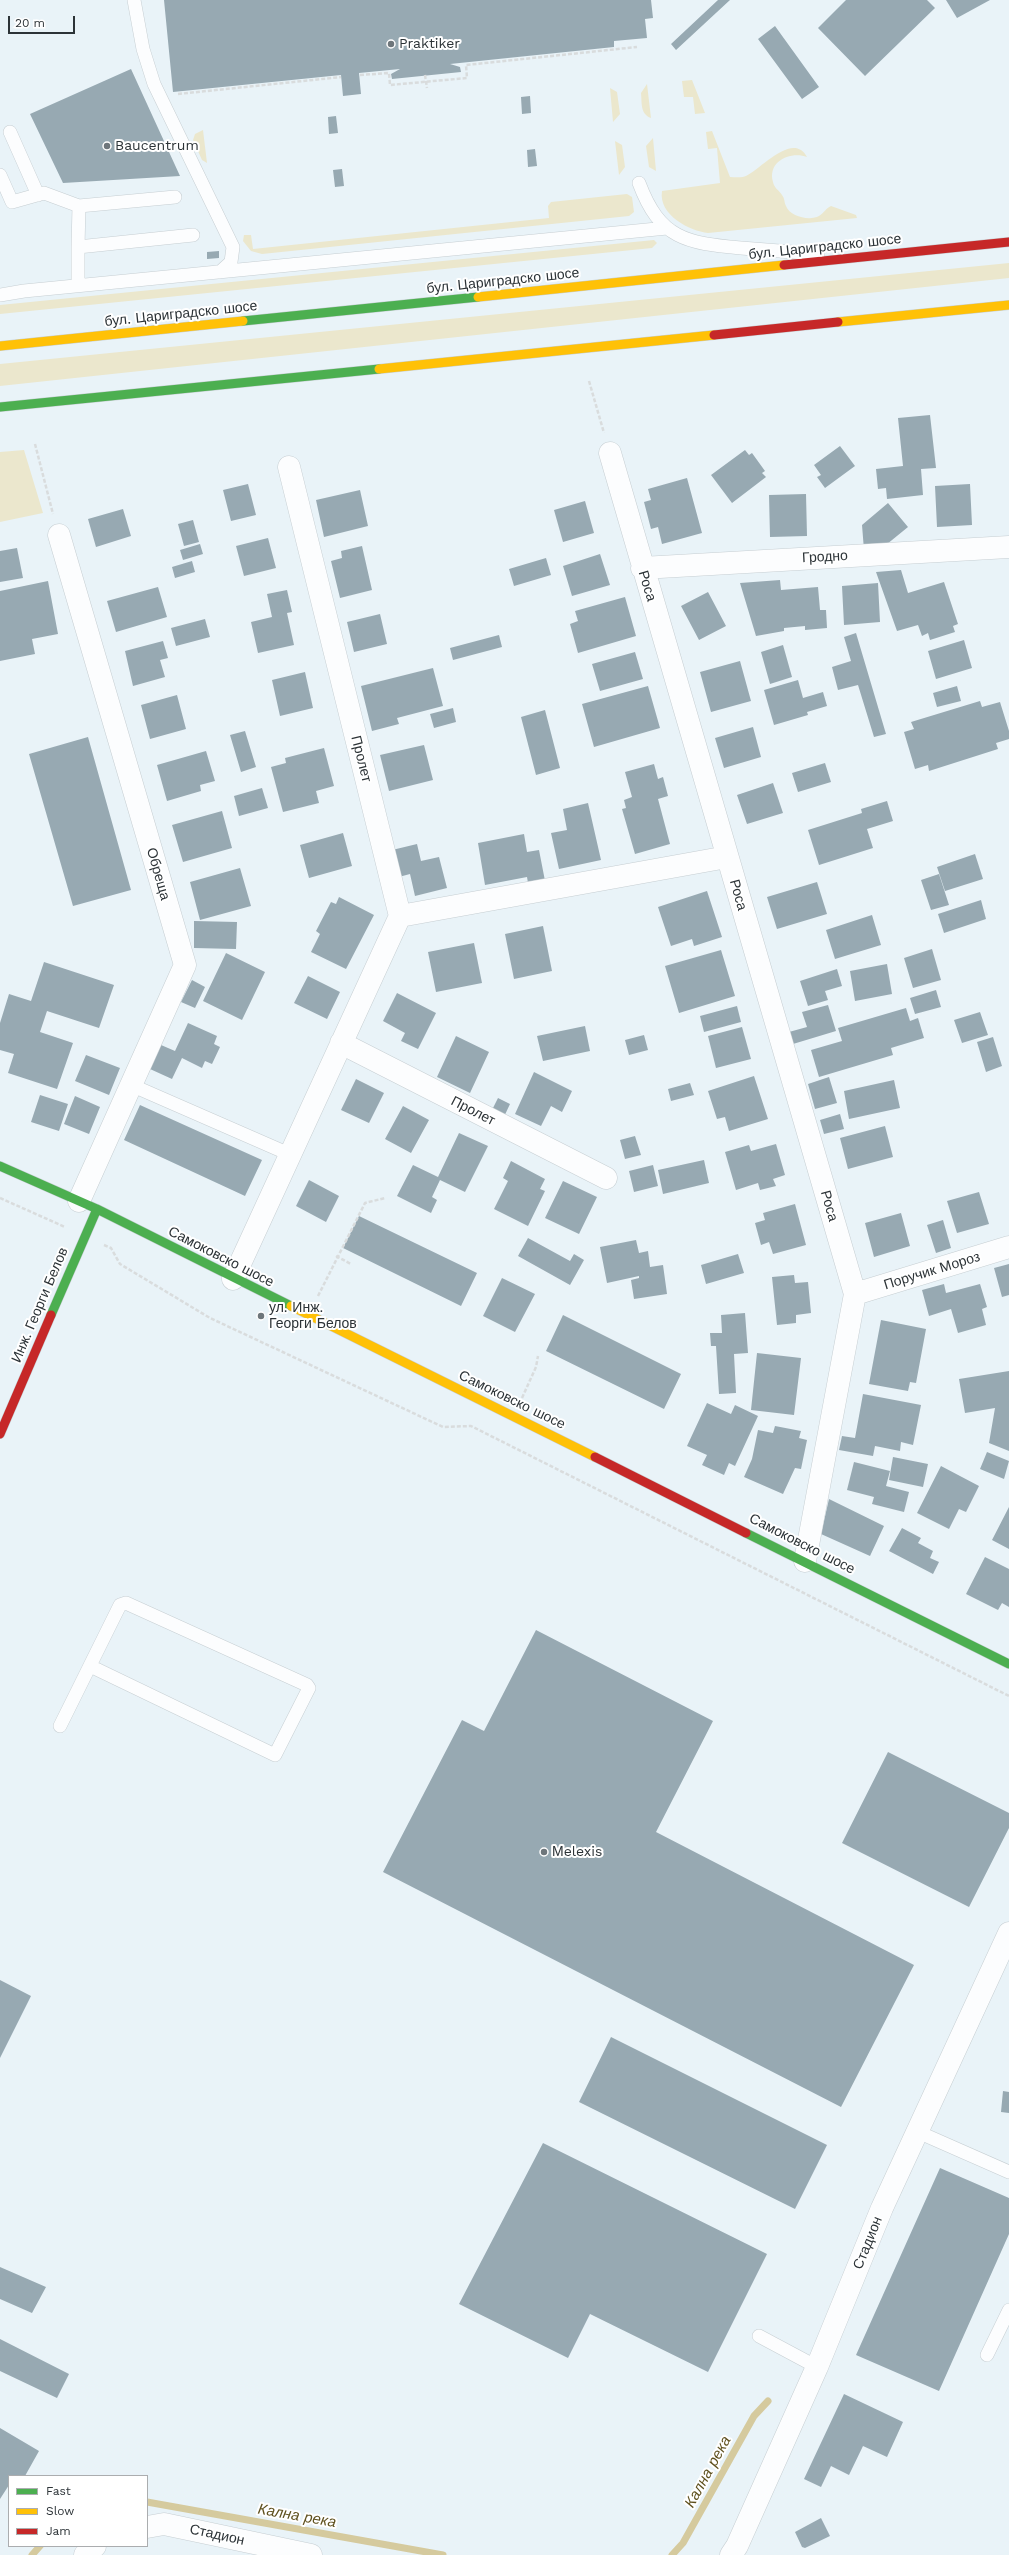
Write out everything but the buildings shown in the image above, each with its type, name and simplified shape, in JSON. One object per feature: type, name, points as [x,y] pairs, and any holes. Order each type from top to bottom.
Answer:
[{"type":"main road","name":"бул. Цариградско шосе","points":[[0,346],[1009,242]]},
{"type":"main road","points":[[0,407],[1009,305]]},
{"type":"main road","name":"Самоковско шосе","points":[[0,1166],[88,1205],[233,1279],[513,1416],[1009,1664]]},
{"type":"main road","name":"Инж. Георги Белов","points":[[0,1434],[88,1205]]},
{"type":"street","name":"Роса","points":[[610,453],[642,568],[855,1294],[806,1562]]},
{"type":"street","name":"Пролет","points":[[289,467],[400,916]]},
{"type":"street","name":"Обреща","points":[[59,536],[185,965],[131,1085],[88,1205]]},
{"type":"street","name":"Гродно","points":[[642,568],[1009,547]]},
{"type":"street","points":[[233,1279],[289,1154],[400,916],[727,857]]},
{"type":"street","name":"Пролет","points":[[341,1043],[606,1178]]},
{"type":"street","name":"Поручик Мороз","points":[[855,1294],[1009,1247]]},
{"type":"street","name":"Стадион","points":[[731,2555],[738,2546],[817,2367],[882,2208],[1009,1933]]},
{"type":"street","name":"Стадион","points":[[148,2526],[164,2524],[311,2555]]},
{"type":"street","points":[[84,2555],[94,2547]]},
{"type":"lane","points":[[134,0],[143,49],[160,96],[224,225],[234,251],[231,262],[220,272]]},
{"type":"lane","points":[[10,132],[38,195]]},
{"type":"lane","points":[[0,175],[12,202],[44,193],[79,206],[175,197]]},
{"type":"lane","points":[[639,183],[650,208],[667,228],[691,242],[864,257]]},
{"type":"lane","points":[[78,285],[79,206]]},
{"type":"lane","points":[[0,295],[78,285],[667,228]]},
{"type":"lane","points":[[78,246],[193,234]]},
{"type":"lane","points":[[131,1085],[289,1154]]},
{"type":"lane","points":[[60,1726],[120,1605],[126,1603],[307,1685],[309,1688],[278,1754],[275,1756],[90,1666]]},
{"type":"lane","points":[[918,2132],[1009,2172]]},
{"type":"lane","points":[[987,2355],[1009,2310]]},
{"type":"lane","points":[[759,2336],[817,2367]]},
{"type":"path","points":[[360,75],[389,73],[390,85],[467,78],[466,65],[637,47]]},
{"type":"path","points":[[425,75],[427,88]]},
{"type":"path","points":[[160,96],[341,77]]},
{"type":"path","points":[[589,381],[610,453]]},
{"type":"path","points":[[35,444],[59,536]]},
{"type":"path","points":[[0,1198],[66,1227]]},
{"type":"path","points":[[308,1316],[336,1256],[365,1203],[385,1198]]},
{"type":"path","points":[[111,1248],[120,1264],[210,1318],[443,1427],[471,1426],[1009,1696]]},
{"type":"path","points":[[336,1256],[351,1264]]},
{"type":"path","points":[[513,1416],[536,1367],[538,1356]]},
{"type":"shaded area","points":[[692,80],[705,113],[695,114],[693,97],[684,97],[682,81]]},
{"type":"shaded area","points":[[647,84],[651,118],[643,111],[642,104],[641,93]]},
{"type":"shaded area","points":[[610,88],[617,92],[620,114],[613,122]]},
{"type":"shaded area","points":[[203,130],[207,163],[202,160],[193,140],[195,134]]},
{"type":"shaded area","points":[[712,131],[730,177],[746,176],[777,154],[786,150],[794,148],[801,150],[807,157],[794,155],[782,159],[777,163],[772,175],[775,187],[783,196],[788,210],[801,217],[811,218],[819,216],[831,206],[856,215],[857,218],[708,233],[701,232],[684,225],[670,214],[665,207],[662,200],[662,191],[720,183],[717,148],[708,149],[706,132]]},
{"type":"shaded area","points":[[653,138],[656,171],[649,167],[646,146]]},
{"type":"shaded area","points":[[615,141],[622,145],[625,167],[619,175]]},
{"type":"shaded area","points":[[627,194],[632,197],[634,212],[629,216],[262,254],[251,251],[243,241],[244,235],[251,235],[253,249],[549,218],[548,206],[551,202]]},
{"type":"shaded area","points":[[654,240],[657,243],[652,248],[0,314],[0,305]]},
{"type":"shaded area","points":[[1009,263],[1009,278],[0,386],[0,364]]},
{"type":"shaded area","points":[[24,450],[43,513],[0,522],[0,452]]},
{"type":"waterway","name":"Кална река","points":[[672,2555],[683,2543],[754,2416],[768,2401]]},
{"type":"waterway","name":"Кална река","points":[[148,2502],[443,2555]]},
{"type":"waterway","name":"Кална река","points":[[32,2555],[39,2547]]},
{"type":"traffic: fast","points":[[243,321],[478,297]]},
{"type":"traffic: fast","points":[[0,407],[379,369]]},
{"type":"traffic: fast","points":[[0,1166],[97,1209],[291,1306]]},
{"type":"traffic: fast","points":[[51,1315],[97,1209]]},
{"type":"traffic: fast","points":[[746,1533],[1009,1664]]},
{"type":"traffic: slow","points":[[478,297],[784,265]]},
{"type":"traffic: slow","points":[[838,322],[1009,305]]},
{"type":"traffic: slow","points":[[0,346],[243,321]]},
{"type":"traffic: slow","points":[[379,369],[714,335]]},
{"type":"traffic: slow","points":[[291,1306],[595,1457]]},
{"type":"traffic: jam","points":[[784,265],[1009,242]]},
{"type":"traffic: jam","points":[[714,335],[838,322]]},
{"type":"traffic: jam","points":[[0,1434],[51,1315]]},
{"type":"traffic: jam","points":[[595,1457],[746,1533]]},
{"type":"place","name":"Praktiker","points":[[391,44]]},
{"type":"place","name":"Baucentrum","points":[[107,146]]},
{"type":"place","name":"ул. Инж. Георги Белов","points":[[261,1316]]},
{"type":"place","name":"Мelexis","points":[[544,1852]]}]
